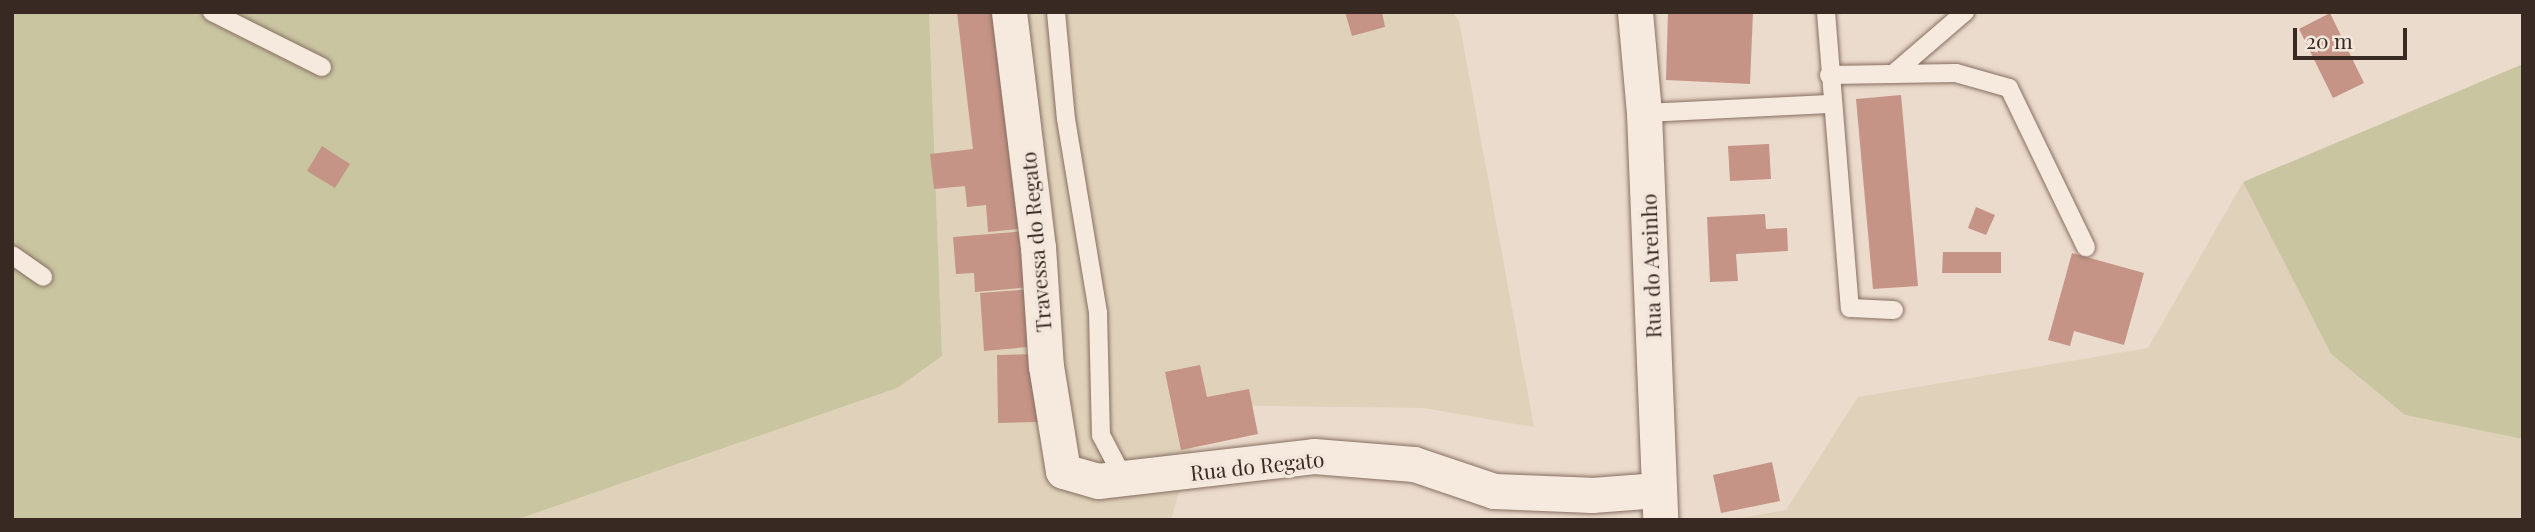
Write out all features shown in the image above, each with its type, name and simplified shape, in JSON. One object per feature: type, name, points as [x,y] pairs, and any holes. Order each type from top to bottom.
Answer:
[{"type":"street","name":"Travessa do Regato","points":[[1009,12],[1038,247],[1046,366],[1063,471]]},
{"type":"street","name":"Rua do Areinho","points":[[1635,12],[1644,113],[1659,505]]},
{"type":"street","name":"Rua do Regato","points":[[1063,471],[1098,481],[1314,456],[1414,464],[1494,491],[1592,495],[1659,505]]},
{"type":"lane","points":[[212,12],[322,67]]},
{"type":"lane","points":[[1056,12],[1066,119],[1098,313],[1101,435],[1124,479]]},
{"type":"lane","points":[[1826,12],[1830,104],[1850,308],[1894,310]]},
{"type":"lane","points":[[1893,74],[1965,12]]},
{"type":"lane","points":[[1829,75],[1956,73],[2009,88],[2086,247]]},
{"type":"lane","points":[[1644,113],[1830,104]]},
{"type":"lane","points":[[12,255],[44,276]]},
{"type":"shaded area","points":[[12,12],[929,12],[942,356],[897,388],[515,520],[12,520]]},
{"type":"shaded area","points":[[929,12],[1453,12],[1459,21],[1534,427],[1423,408],[1204,405],[1171,520],[515,520],[547,505],[741,442],[942,356]]},
{"type":"shaded area","points":[[2523,64],[2523,439],[2405,415],[2331,354],[2243,182]]},
{"type":"shaded area","points":[[2243,182],[2331,354],[2405,415],[2523,439],[2523,520],[1729,520],[1786,510],[1858,397],[2148,348]]},
{"type":"building","points":[[957,12],[1004,12],[1027,228],[988,232],[986,205],[967,207],[965,186],[934,189],[930,154],[973,149]]},
{"type":"building","points":[[1345,12],[1382,12],[1385,27],[1352,36]]},
{"type":"building","points":[[1668,12],[1753,12],[1750,84],[1666,80]]},
{"type":"building","points":[[2330,13],[2364,83],[2333,98],[2299,29]]},
{"type":"building","points":[[1901,95],[1918,286],[1873,289],[1856,99]]},
{"type":"building","points":[[1769,144],[1771,179],[1730,181],[1728,146]]},
{"type":"building","points":[[322,146],[350,164],[335,188],[307,171]]},
{"type":"building","points":[[1976,207],[1995,215],[1986,235],[1968,228]]},
{"type":"building","points":[[1765,214],[1766,229],[1787,228],[1788,251],[1736,254],[1738,281],[1710,282],[1707,217]]},
{"type":"building","points":[[1027,231],[1031,287],[975,292],[974,273],[956,274],[953,237]]},
{"type":"building","points":[[1943,252],[2001,252],[2001,273],[1942,273]]},
{"type":"building","points":[[2072,253],[2144,273],[2124,345],[2074,331],[2070,346],[2048,340]]},
{"type":"building","points":[[1034,289],[1039,346],[984,351],[980,293]]},
{"type":"building","points":[[1038,354],[1039,422],[998,423],[997,355]]},
{"type":"building","points":[[1200,365],[1207,397],[1249,389],[1258,434],[1181,450],[1165,372]]},
{"type":"building","points":[[1772,462],[1780,501],[1721,513],[1713,475]]}]
